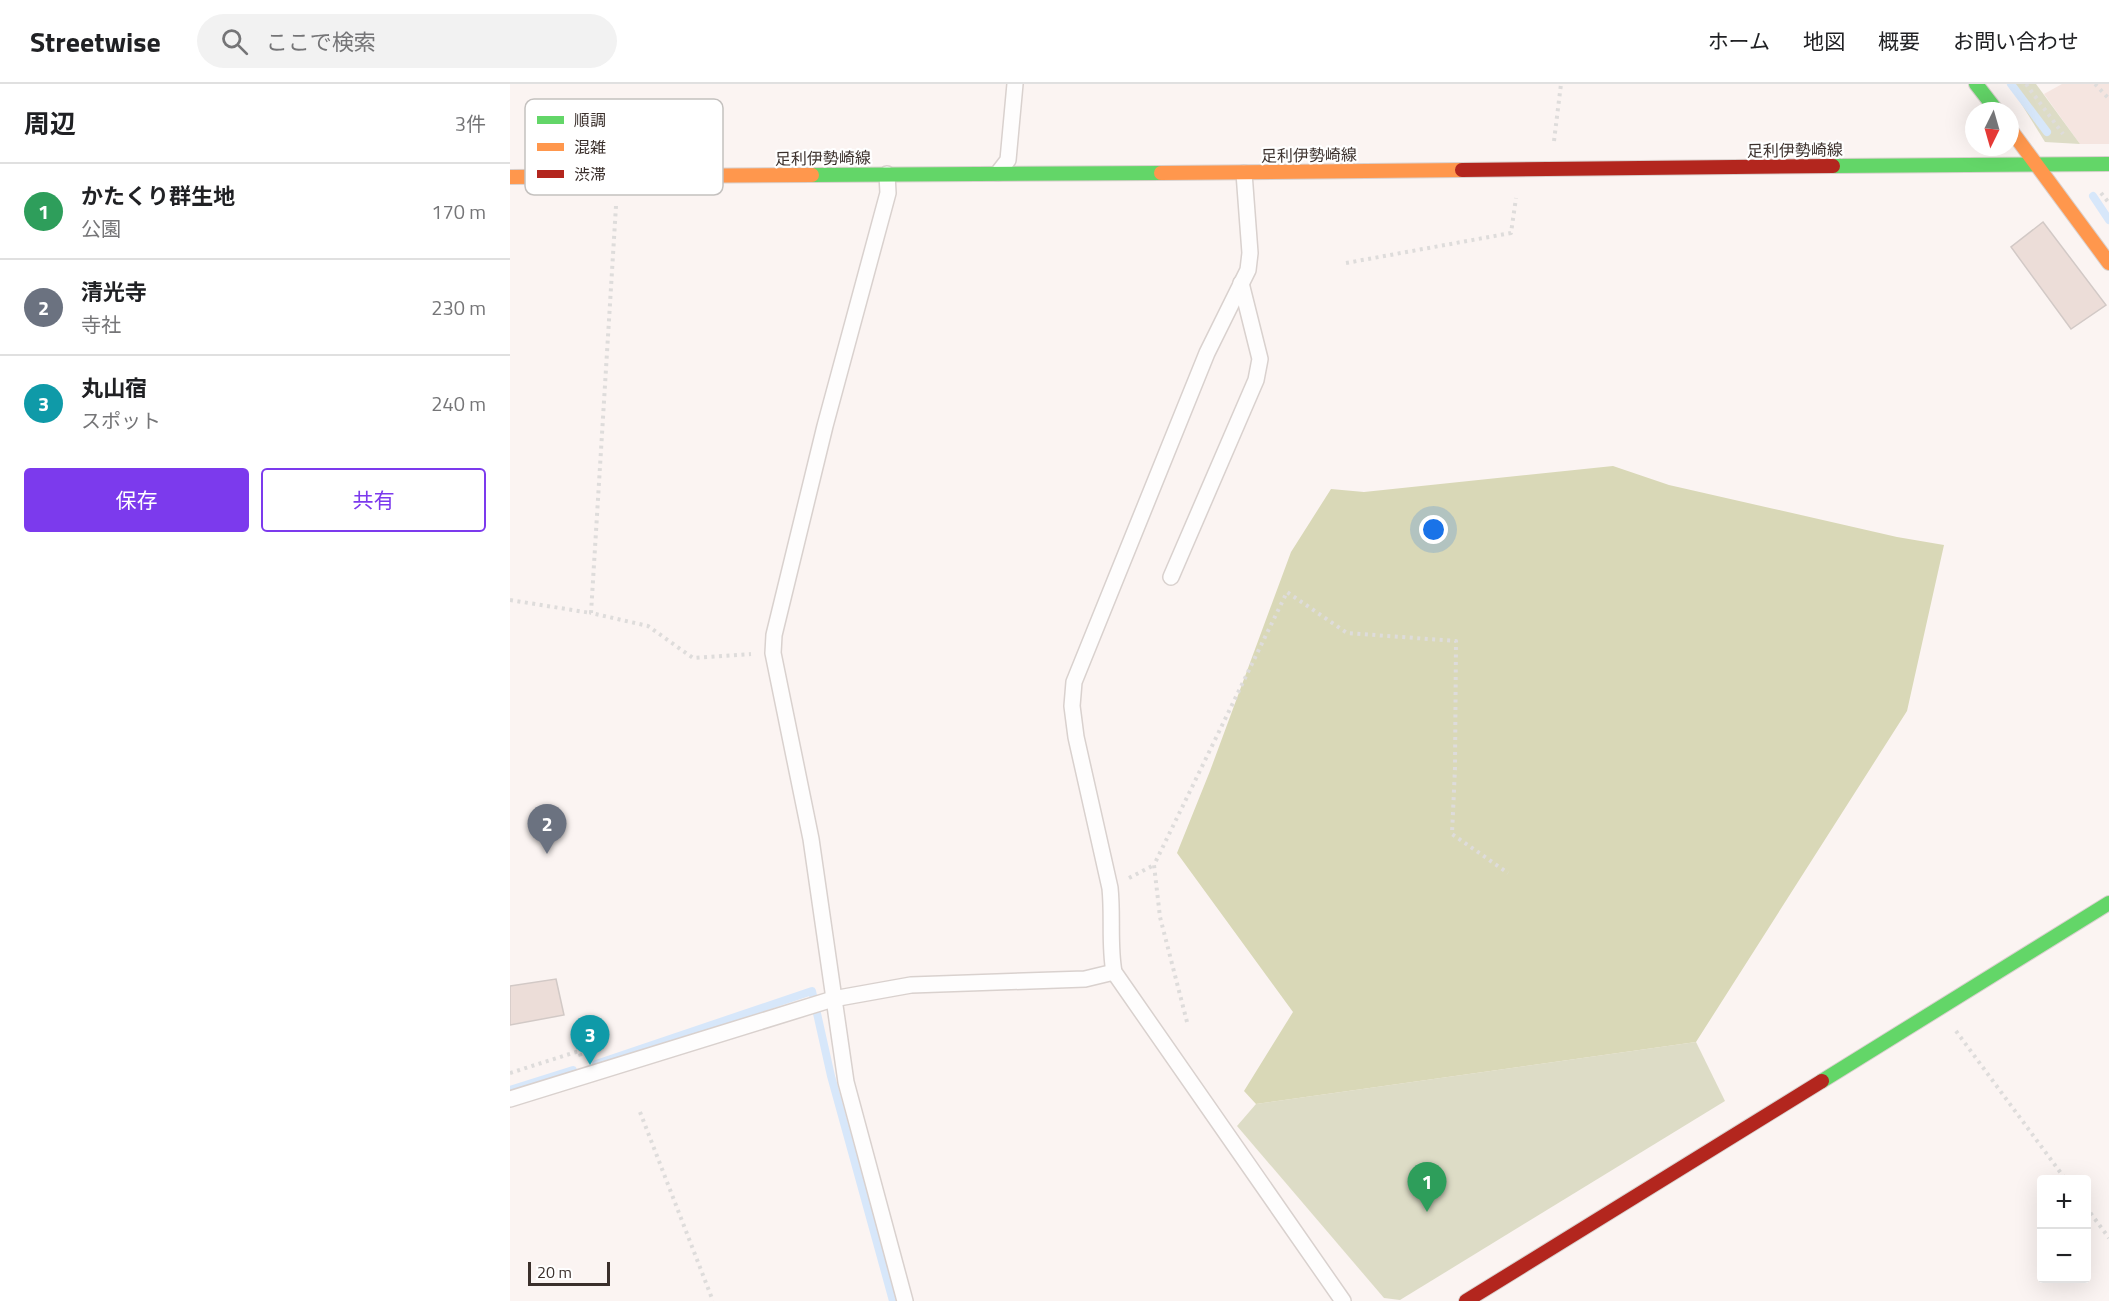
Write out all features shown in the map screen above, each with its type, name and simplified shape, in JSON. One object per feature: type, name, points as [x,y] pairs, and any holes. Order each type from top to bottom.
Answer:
[{"type":"main road","points":[[1976,84],[1990,102]]},
{"type":"main road","points":[[2019,141],[2109,263]]},
{"type":"main road","name":"足利伊勢崎線","points":[[723,175],[1244,173],[2109,164]]},
{"type":"main road","name":"足利伊勢崎線","points":[[510,177],[525,177]]},
{"type":"main road","points":[[1466,1301],[2109,903]]},
{"type":"lane","points":[[997,174],[1008,160],[1015,84]]},
{"type":"lane","points":[[1244,173],[1250,253],[1248,270],[1207,353],[1074,682],[1072,706],[1076,736],[1110,888],[1111,955],[1114,972],[1343,1301]]},
{"type":"lane","points":[[887,174],[888,193],[825,426],[774,635],[773,652],[811,838],[846,1082],[905,1301]]},
{"type":"lane","points":[[1172,577],[1256,380],[1260,359],[1241,283]]},
{"type":"lane","points":[[510,1099],[833,999],[911,985],[1085,978],[1114,972]]},
{"type":"path","points":[[1552,169],[1560,84]]},
{"type":"path","points":[[2026,84],[2068,140]]},
{"type":"path","points":[[2095,84],[2109,99]]},
{"type":"path","points":[[1346,263],[1511,233],[1520,169]]},
{"type":"path","points":[[591,613],[617,195]]},
{"type":"path","points":[[1187,1022],[1160,917],[1154,865],[1287,592],[1347,633],[1456,641],[1452,834],[1508,873]]},
{"type":"path","points":[[510,600],[591,613],[648,626],[693,658],[773,652]]},
{"type":"path","points":[[1110,888],[1154,865]]},
{"type":"path","points":[[1938,1008],[2063,1175]]},
{"type":"path","points":[[640,1112],[713,1301]]},
{"type":"path","points":[[2091,1214],[2109,1238]]},
{"type":"shaded area","points":[[2062,84],[2109,84],[2109,144],[2080,144],[2044,94]]},
{"type":"green space","points":[[2009,84],[2036,84],[2080,144],[2045,142]]},
{"type":"green space","points":[[1613,466],[1669,485],[1897,537],[1944,545],[1907,711],[1696,1042],[1256,1104],[1244,1091],[1293,1012],[1177,853],[1210,771],[1291,552],[1331,489],[1364,492]]},
{"type":"green space","points":[[1696,1042],[1725,1101],[1400,1300],[1384,1298],[1237,1126],[1256,1104]]},
{"type":"building","points":[[2043,222],[2106,305],[2071,329],[2011,247]]},
{"type":"building","points":[[556,979],[564,1015],[510,1025],[510,986]]},
{"type":"waterway","points":[[2011,84],[2047,132]]},
{"type":"waterway","points":[[2093,196],[2109,220]]},
{"type":"waterway","points":[[596,1064],[812,991],[831,1076],[893,1301]]},
{"type":"waterway","points":[[510,1090],[573,1070]]},
{"type":"traffic: fast","points":[[1976,84],[1990,102]]},
{"type":"traffic: fast","points":[[1833,166],[2109,164]]},
{"type":"traffic: fast","points":[[812,175],[1161,173]]},
{"type":"traffic: fast","points":[[1822,1081],[2109,903]]},
{"type":"traffic: slow","points":[[2019,141],[2109,263]]},
{"type":"traffic: slow","points":[[1161,173],[1462,170]]},
{"type":"traffic: slow","points":[[723,176],[812,175]]},
{"type":"traffic: slow","points":[[510,177],[525,177]]},
{"type":"traffic: jam","points":[[1462,170],[1833,166]]},
{"type":"traffic: jam","points":[[1466,1301],[1822,1081]]},
{"type":"place","name":"清光寺","points":[[547,854]]},
{"type":"place","name":"丸山宿","points":[[590,1065]]},
{"type":"place","name":"かたくり群生地","points":[[1427,1212]]}]
